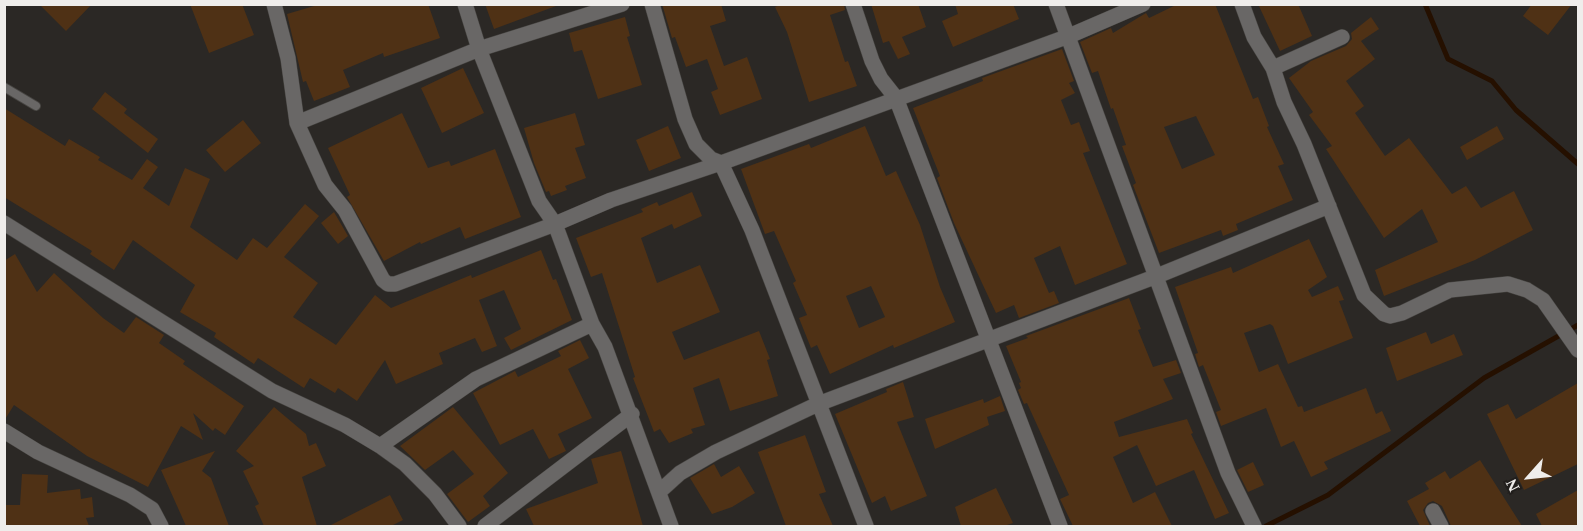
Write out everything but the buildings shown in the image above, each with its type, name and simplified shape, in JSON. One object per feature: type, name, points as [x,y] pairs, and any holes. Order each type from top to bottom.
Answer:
[{"type":"street","points":[[274,4],[288,58],[297,123],[324,185],[345,210],[379,273],[388,284],[555,224],[611,200],[721,163],[1068,36],[1143,4]]},
{"type":"street","points":[[465,4],[479,49],[539,201],[555,224],[592,324],[605,347],[632,414],[671,526]]},
{"type":"street","points":[[297,123],[479,49],[622,4]]},
{"type":"street","points":[[652,4],[668,66],[696,144],[711,159],[721,163],[786,314],[818,404],[866,526]]},
{"type":"street","points":[[853,4],[872,60],[881,79],[896,98],[1060,526]]},
{"type":"street","points":[[1056,4],[1228,473],[1254,526]]},
{"type":"street","points":[[1242,4],[1254,37],[1273,68],[1284,102],[1304,144],[1364,295],[1384,314],[1402,313],[1450,290],[1508,284],[1527,290],[1542,300],[1578,350]]},
{"type":"street","points":[[1273,68],[1342,37]]},
{"type":"street","points":[[659,492],[680,473],[716,452],[818,404],[1157,276],[1329,206]]},
{"type":"street","points":[[4,223],[272,391],[345,425],[380,446],[405,464],[435,494],[459,526]]},
{"type":"street","points":[[380,446],[476,379],[592,324]]},
{"type":"street","points":[[485,526],[632,414]]},
{"type":"street","points":[[4,431],[38,452],[130,495],[152,509],[161,526]]},
{"type":"street","points":[[1434,511],[1441,526]]},
{"type":"lane","points":[[4,87],[36,106]]},
{"type":"waterway","points":[[1425,4],[1448,59],[1492,81],[1516,110],[1578,164]]},
{"type":"waterway","points":[[1266,526],[1328,495],[1484,378],[1578,325]]}]
